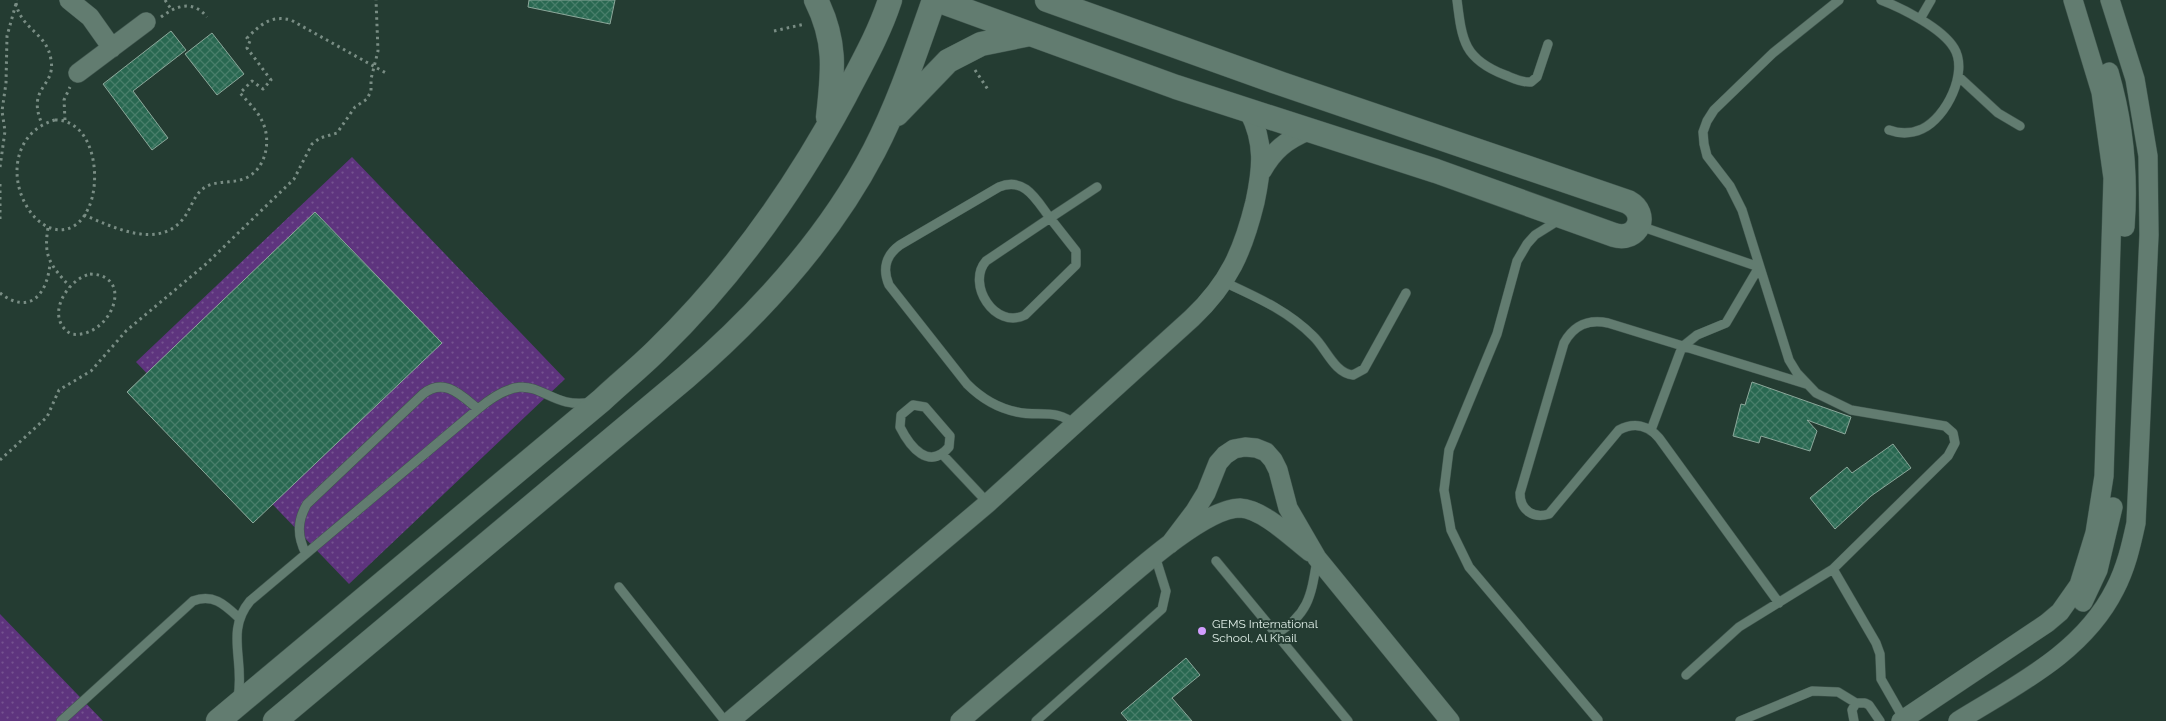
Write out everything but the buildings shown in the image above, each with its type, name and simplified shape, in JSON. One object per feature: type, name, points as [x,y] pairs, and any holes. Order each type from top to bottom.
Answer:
[{"type":"street","points":[[70,0],[90,18],[112,48]]},
{"type":"street","points":[[218,721],[470,512],[602,400],[658,349],[744,254],[788,192],[827,130],[866,55],[890,0]]},
{"type":"street","points":[[275,721],[686,377],[737,331],[787,277],[815,242],[860,175],[885,126],[936,0],[1250,112],[1308,132],[1436,171],[1620,236],[1632,234],[1639,226],[1641,220],[1638,209],[1628,202],[1273,81],[1047,0]]},
{"type":"street","points":[[1908,721],[2060,612],[2078,585],[2095,533],[2104,476],[2113,178],[2107,120],[2101,92],[2072,0]]},
{"type":"street","points":[[1908,721],[2057,631],[2070,618],[2092,588],[2108,534],[2116,478],[2127,189],[2126,163],[2113,86],[2084,0]]},
{"type":"street","points":[[1958,721],[2046,666],[2073,645],[2096,619],[2115,590],[2125,566],[2136,523],[2149,235],[2148,156],[2135,78],[2110,0]]},
{"type":"street","points":[[820,9],[830,36],[833,60],[827,130]]},
{"type":"street","points":[[78,73],[146,22]]},
{"type":"street","points":[[885,126],[948,61],[981,44],[1030,34]]},
{"type":"street","points":[[1250,112],[1261,141],[1262,171]]},
{"type":"street","points":[[730,721],[988,503],[1075,426],[1203,307],[1224,282],[1245,240],[1262,171],[1269,157],[1293,137],[1308,132]]},
{"type":"street","points":[[1170,544],[1199,505],[1218,463],[1225,455],[1245,446],[1261,450],[1274,460],[1288,508],[1317,558],[1448,720]]},
{"type":"street","points":[[960,721],[1155,556],[1170,544],[1217,515],[1234,508],[1243,508],[1271,522],[1317,558]]},
{"type":"lane","points":[[1457,0],[1461,29],[1467,49],[1478,61],[1491,69],[1523,82],[1530,82],[1537,77],[1548,44]]},
{"type":"lane","points":[[1686,675],[1739,627],[1833,569],[1952,452],[1955,438],[1950,429],[1940,425],[1851,410],[1839,406],[1822,396],[1807,384],[1789,360],[1742,210],[1730,186],[1707,156],[1704,144],[1703,132],[1707,120],[1714,110],[1772,53],[1839,0]]},
{"type":"lane","points":[[1881,0],[1920,20],[1948,40],[1954,48],[1960,67],[1956,86],[1939,113],[1928,126],[1905,134],[1889,130]]},
{"type":"lane","points":[[1920,20],[1931,0]]},
{"type":"lane","points":[[1959,77],[1998,113],[2020,126]]},
{"type":"lane","points":[[1075,426],[1062,416],[1055,414],[1032,414],[1003,408],[977,394],[889,285],[885,270],[889,255],[900,244],[1006,184],[1012,183],[1025,187],[1050,218],[1076,251],[1076,266],[1025,314],[1018,318],[1004,317],[992,309],[981,290],[978,279],[982,266],[1050,218],[1097,187]]},
{"type":"lane","points":[[1565,217],[1535,235],[1527,244],[1517,262],[1497,334],[1449,450],[1444,490],[1451,530],[1469,567],[1598,720]]},
{"type":"lane","points":[[1639,226],[1759,267]]},
{"type":"lane","points":[[1651,430],[1682,347],[1697,335],[1726,323],[1759,267]]},
{"type":"lane","points":[[1224,282],[1274,305],[1289,315],[1315,338],[1340,371],[1353,375],[1364,369],[1406,293]]},
{"type":"lane","points":[[1779,603],[1659,438],[1651,430],[1631,425],[1619,430],[1549,514],[1537,516],[1526,510],[1522,505],[1520,493],[1564,343],[1574,329],[1582,324],[1599,322],[1807,384]]},
{"type":"lane","points":[[306,554],[299,534],[302,514],[307,504],[423,394],[435,387],[448,387],[478,409]]},
{"type":"lane","points":[[237,704],[240,675],[236,640],[239,618],[250,601],[478,409],[498,393],[519,387],[542,390],[572,403],[602,400]]},
{"type":"lane","points":[[917,405],[925,407],[950,436],[951,444],[942,454],[932,458],[924,456],[902,430],[900,419],[910,408],[917,405]]},
{"type":"lane","points":[[942,454],[988,503]]},
{"type":"lane","points":[[1036,721],[1162,609],[1166,591],[1155,556]]},
{"type":"lane","points":[[1276,634],[1294,622],[1306,608],[1311,598],[1317,558]]},
{"type":"lane","points":[[1216,561],[1348,721]]},
{"type":"lane","points":[[1833,569],[1876,643],[1880,654],[1881,679],[1908,721]]},
{"type":"lane","points":[[619,587],[725,721]]},
{"type":"lane","points":[[61,721],[193,601],[199,598],[214,599],[226,606],[239,618]]},
{"type":"lane","points":[[1740,721],[1821,689],[1838,692],[1856,703],[1869,705],[1880,721]]},
{"type":"lane","points":[[1854,721],[1852,710],[1856,703]]},
{"type":"path","points":[[165,0],[171,10]]},
{"type":"path","points":[[0,460],[47,416],[59,390],[91,371],[126,331],[206,264],[294,179],[312,144],[320,138],[337,133],[355,107],[369,95],[378,46],[375,18],[376,0]]},
{"type":"path","points":[[16,1],[20,18],[44,40],[51,58],[51,72],[37,98],[37,113],[42,124]]},
{"type":"path","points":[[0,167],[5,131],[2,117],[6,84],[7,36],[16,1]]},
{"type":"path","points":[[146,22],[149,25],[175,6],[188,4],[200,9],[207,17]]},
{"type":"path","points":[[774,31],[820,9]]},
{"type":"path","points":[[84,216],[122,230],[152,235],[162,233],[184,219],[194,198],[205,187],[248,177],[257,169],[265,152],[266,133],[263,122],[240,93],[252,81],[263,89],[271,80],[247,48],[250,41],[247,38],[263,23],[278,18],[291,20],[386,73]]},
{"type":"path","points":[[65,120],[64,100],[69,89],[80,76],[78,73]]},
{"type":"path","points":[[55,120],[65,120],[84,136],[93,158],[95,186],[89,209],[84,216],[70,227],[62,230],[48,228],[32,215],[25,204],[18,178],[18,166],[22,145],[31,132],[42,124],[55,120]]},
{"type":"path","points":[[0,184],[0,219]]},
{"type":"path","points":[[48,228],[46,251],[50,264],[70,287]]},
{"type":"path","points":[[0,293],[17,302],[25,302],[37,298],[46,286],[50,264]]},
{"type":"path","points":[[90,274],[104,277],[111,282],[115,293],[113,308],[109,315],[92,332],[78,335],[71,334],[61,325],[58,309],[60,301],[70,287],[78,279],[90,274]]},
{"type":"shaded area","points":[[352,157],[565,379],[349,584],[136,362]]},
{"type":"shaded area","points":[[0,614],[103,721],[0,721]]},
{"type":"place","name":"GEMS International School, Al Khail","points":[[1202,631]]}]
